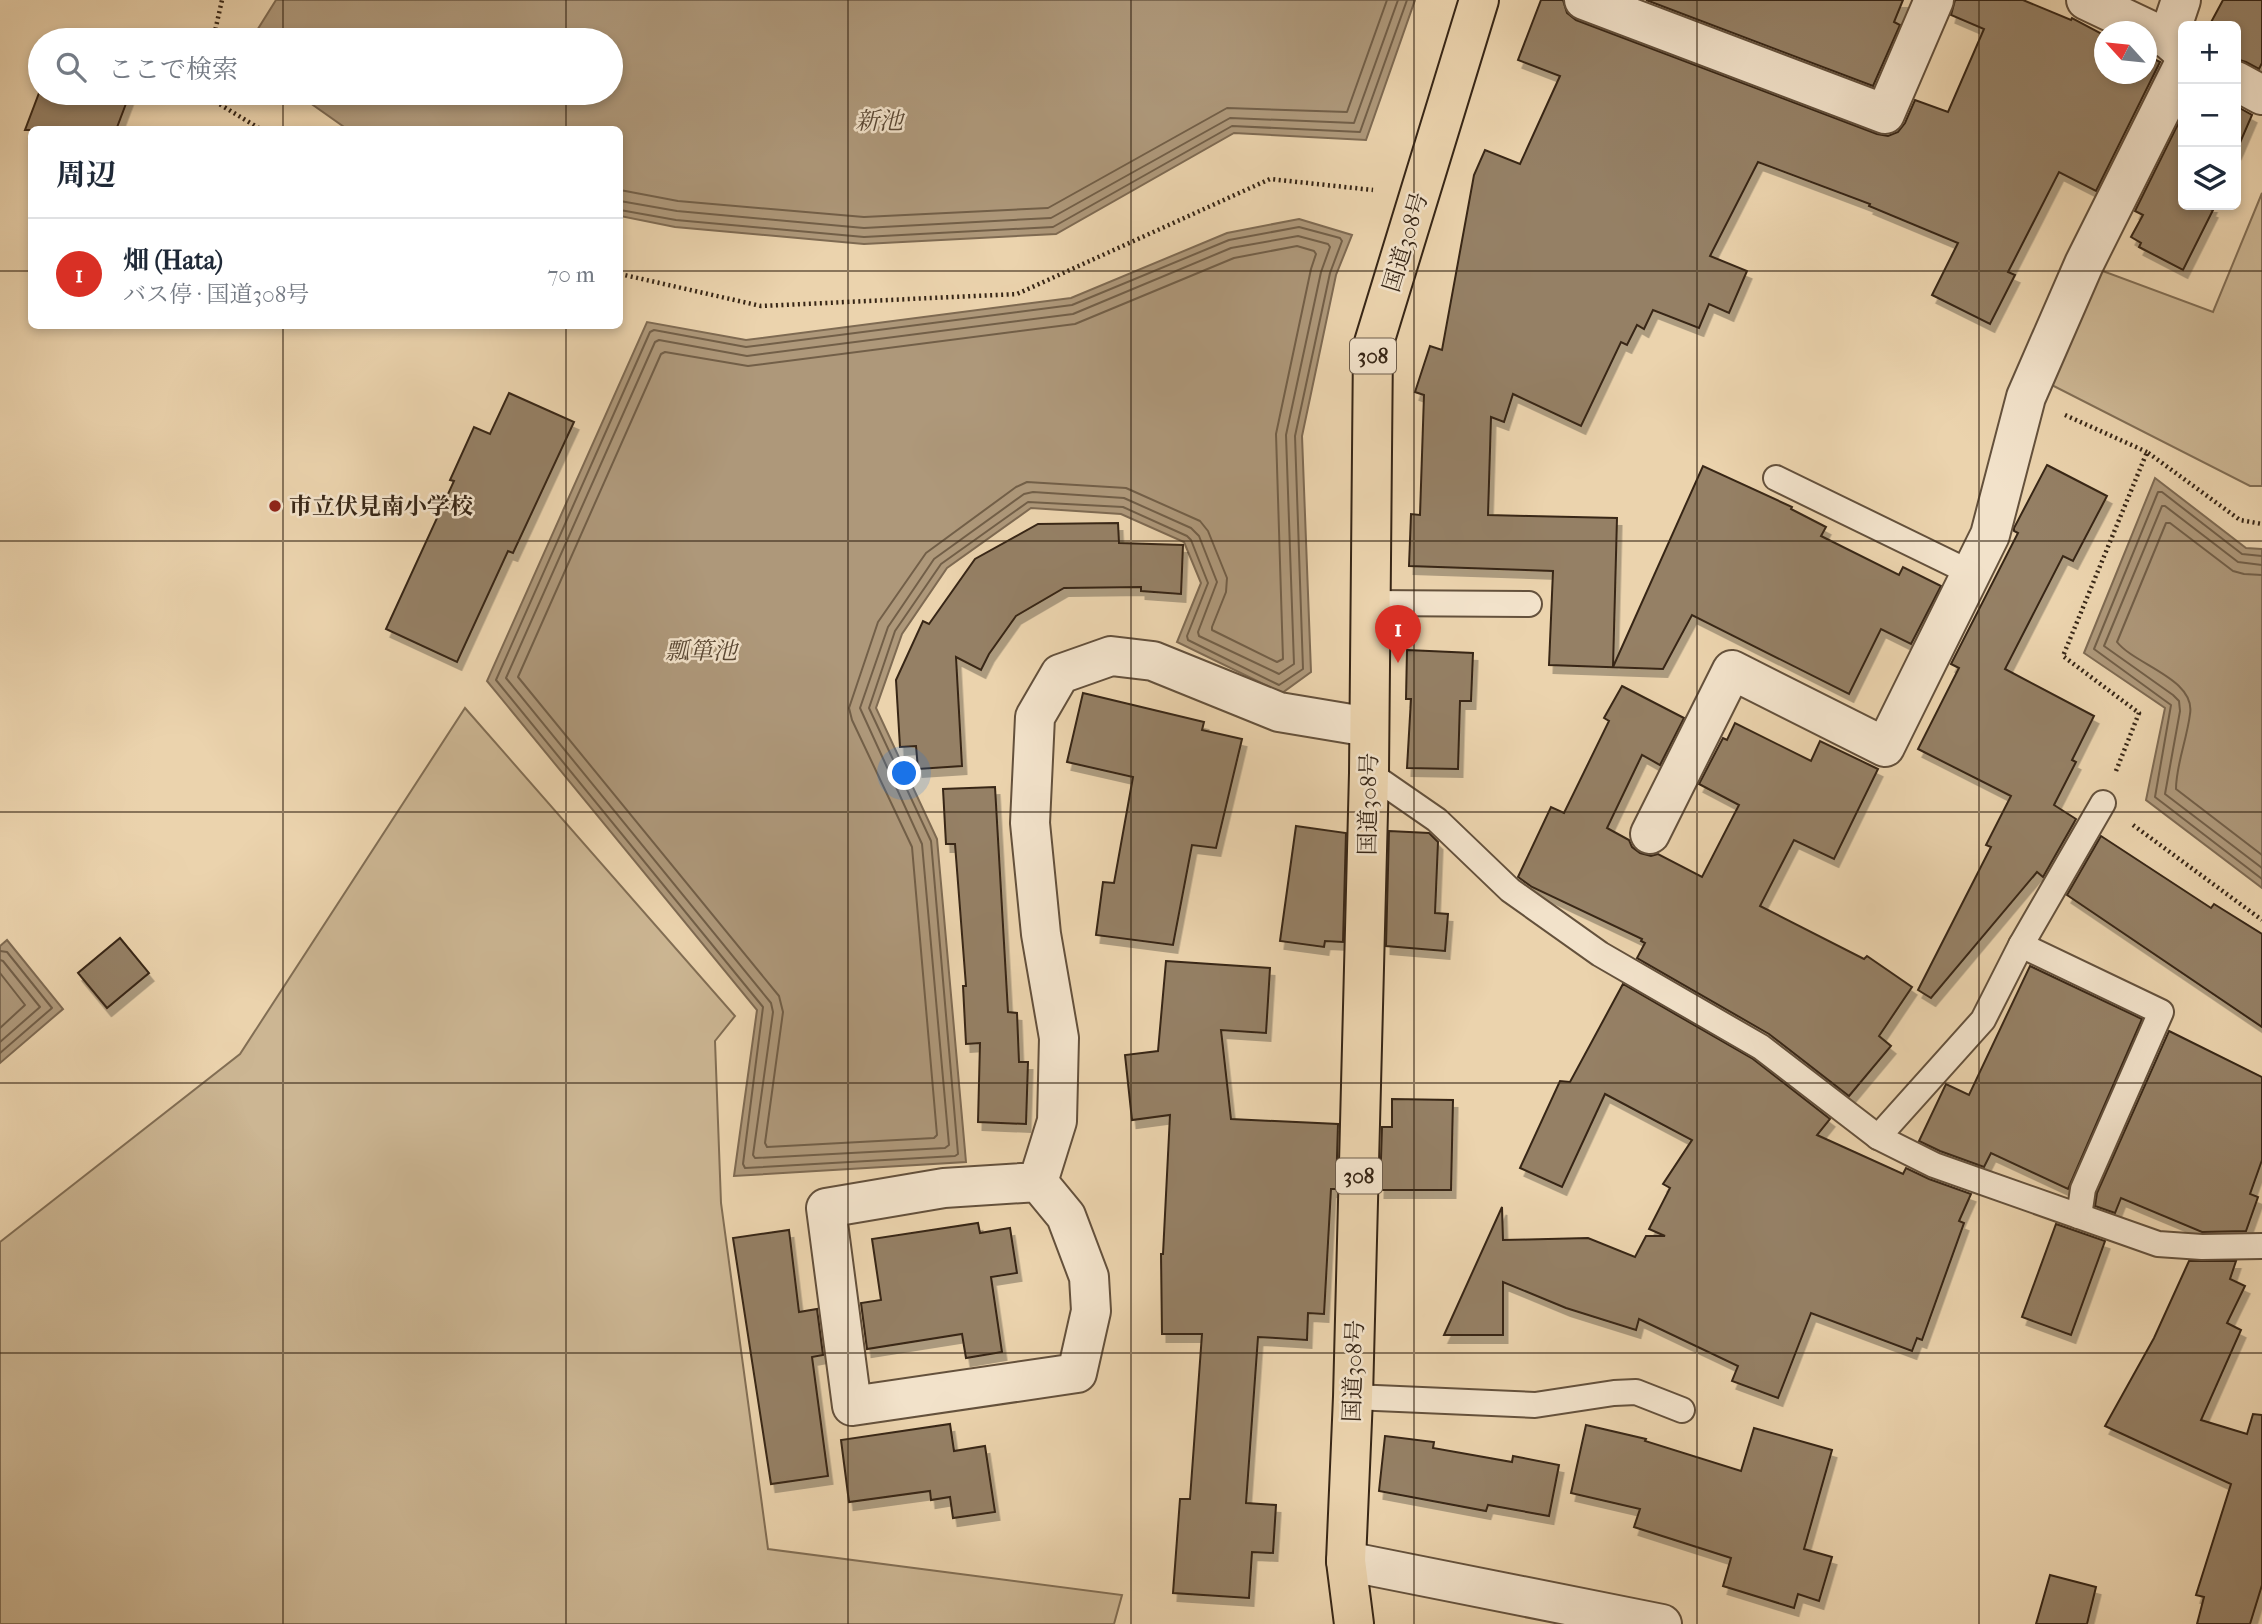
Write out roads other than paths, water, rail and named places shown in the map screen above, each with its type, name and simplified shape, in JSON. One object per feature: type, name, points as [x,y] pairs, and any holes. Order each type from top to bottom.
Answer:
[{"type":"highway","name":"国道308号","points":[[1354,1624],[1346,1561],[1353,1397],[1369,773],[1373,346],[1479,0]]},
{"type":"street","points":[[1584,0],[1885,114],[1934,0]]},
{"type":"street","points":[[1650,834],[1732,670],[1885,747],[1990,535],[2026,397],[2178,52],[2086,0]]},
{"type":"street","points":[[2179,21],[2180,0]]},
{"type":"street","points":[[2241,84],[2262,95]]},
{"type":"street","points":[[1038,1182],[1057,1121],[1059,1038],[1041,934],[1030,823],[1035,718],[1060,674],[1111,656],[1153,662],[1279,712],[1368,727]]},
{"type":"street","points":[[1038,1182],[1066,1216],[1089,1277],[1091,1311],[1077,1373],[852,1406],[826,1208],[944,1188],[1038,1182]]},
{"type":"street","points":[[1346,1561],[1662,1624]]},
{"type":"lane","points":[[1776,478],[1971,573]]},
{"type":"lane","points":[[1370,603],[1529,604]]},
{"type":"lane","points":[[1369,773],[1437,820],[1510,890],[1600,954],[1761,1047],[1878,1137],[1934,1165],[2158,1244],[2202,1247],[2262,1246]]},
{"type":"lane","points":[[1878,1137],[1983,1020],[2021,945],[2103,803]]},
{"type":"lane","points":[[2021,945],[2161,1012],[2084,1189],[2079,1216]]},
{"type":"lane","points":[[1353,1397],[1535,1405],[1636,1392],[1682,1410]]},
{"type":"water","name":"新池","points":[[276,0],[1415,0],[1366,140],[1234,133],[1056,234],[864,244],[675,227],[623,217],[623,126],[343,126],[313,105],[623,105],[623,28],[258,28]]},
{"type":"water","name":"瓢箪池","points":[[1299,219],[1352,235],[1336,275],[1302,436],[1311,672],[1282,693],[1177,642],[1201,583],[1184,542],[1121,514],[1031,508],[947,568],[902,634],[876,708],[937,839],[966,1162],[734,1176],[757,1010],[487,681],[647,322],[746,340],[1071,298],[1227,233]]},
{"type":"water","points":[[2155,478],[2246,548],[2262,549],[2262,888],[2146,800],[2165,708],[2084,653]]},
{"type":"water","points":[[7,940],[63,1009],[0,1063],[0,946]]},
{"type":"place","name":"市立伏見南小学校","points":[[275,506]]},
{"type":"place","name":"畑 (Hata)","points":[[1398,663]]}]
